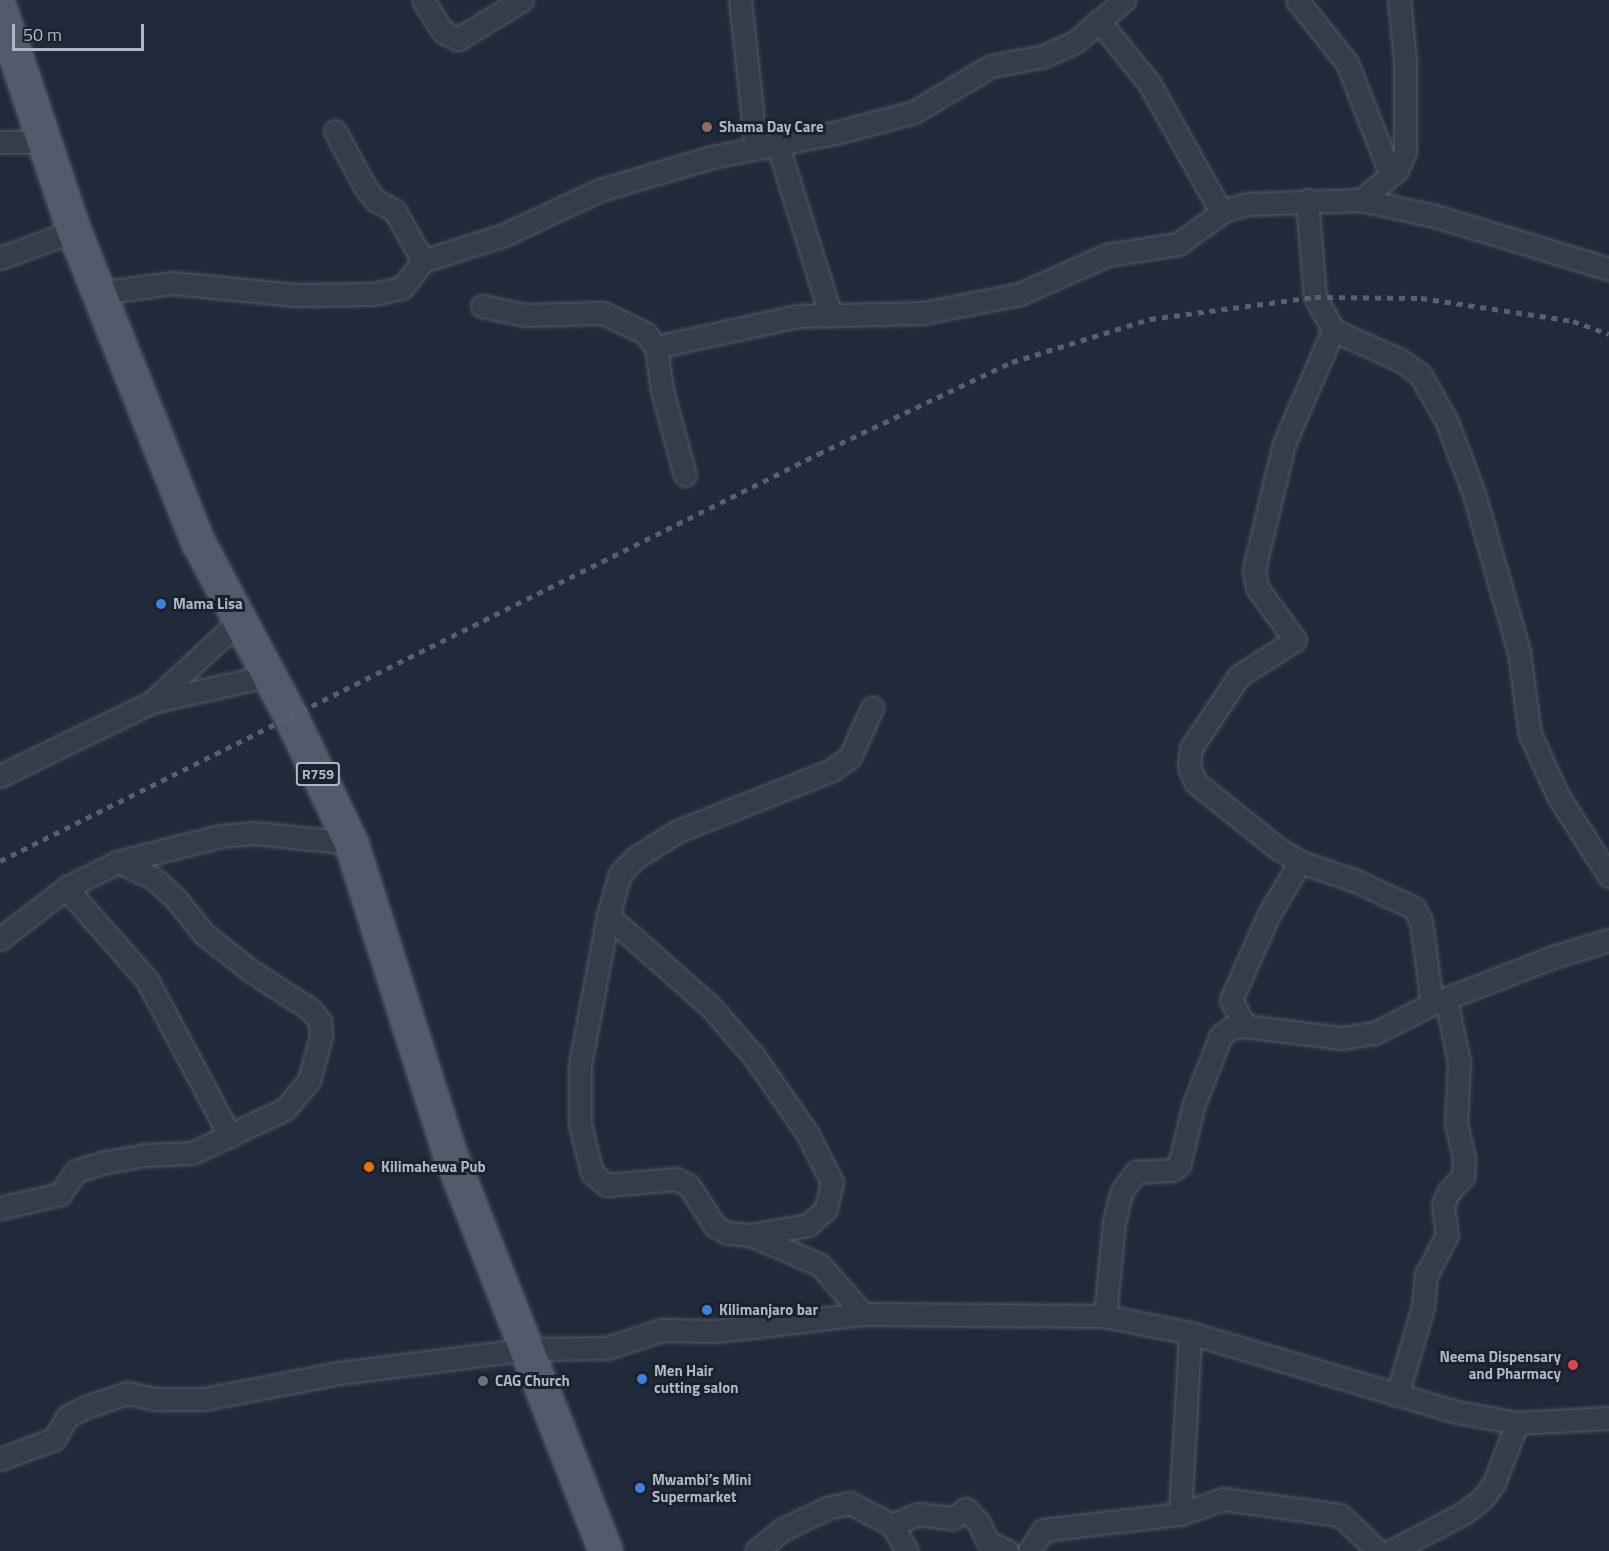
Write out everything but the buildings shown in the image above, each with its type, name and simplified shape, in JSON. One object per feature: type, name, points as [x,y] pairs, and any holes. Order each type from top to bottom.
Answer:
[{"type":"main road","name":"R759","points":[[0,9],[74,231],[198,542],[266,676],[290,715],[351,843],[449,1152],[528,1348],[605,1551]]},
{"type":"street","points":[[423,0],[443,32],[458,39],[522,0]]},
{"type":"street","points":[[740,0],[767,146],[830,313]]},
{"type":"street","points":[[99,293],[173,283],[295,295],[373,294],[402,288],[423,261],[504,235],[600,190],[767,146],[914,112],[991,66],[1044,56],[1075,42],[1124,0]]},
{"type":"street","points":[[1297,0],[1347,63],[1391,175]]},
{"type":"street","points":[[1361,200],[1391,175],[1405,151],[1405,60],[1399,0]]},
{"type":"street","points":[[1099,21],[1149,83],[1221,212]]},
{"type":"street","points":[[335,131],[365,187],[375,200],[395,211],[423,261]]},
{"type":"street","points":[[0,142],[43,142]]},
{"type":"street","points":[[1307,200],[1315,297],[1333,330],[1400,360],[1420,374],[1447,422],[1474,494],[1519,652],[1530,734],[1558,796],[1609,876]]},
{"type":"street","points":[[656,347],[798,316],[830,313],[923,313],[1033,291],[1107,255],[1178,244],[1221,212],[1248,204],[1307,200],[1361,200],[1435,216],[1609,269]]},
{"type":"street","points":[[0,258],[74,231]]},
{"type":"street","points":[[482,306],[525,315],[603,313],[639,328],[656,347],[662,390],[685,475]]},
{"type":"street","points":[[1333,330],[1309,378],[1281,451],[1254,569],[1257,588],[1294,640],[1239,676],[1191,748],[1189,766],[1195,782],[1275,848],[1300,862],[1356,881],[1414,908],[1421,921],[1439,1001],[1459,1062],[1456,1124],[1464,1158],[1463,1177],[1449,1191],[1443,1205],[1447,1235],[1426,1275],[1424,1307],[1397,1395]]},
{"type":"street","points":[[152,702],[238,622]]},
{"type":"street","points":[[0,776],[152,702],[266,676]]},
{"type":"street","points":[[608,916],[709,1005],[753,1054],[807,1133],[832,1182],[826,1209],[808,1225],[751,1235],[727,1233],[716,1226],[689,1186],[676,1179],[606,1185],[592,1173],[580,1124],[580,1065],[608,916],[620,874],[635,858],[678,831],[832,770],[850,757],[872,708]]},
{"type":"street","points":[[0,939],[66,888],[118,862],[220,836],[254,833],[351,843]]},
{"type":"street","points":[[0,1208],[60,1194],[76,1171],[144,1155],[192,1153],[285,1109],[299,1095],[309,1080],[321,1036],[320,1022],[310,1009],[251,972],[204,934],[153,878],[118,862]]},
{"type":"street","points":[[1245,1026],[1231,1000],[1269,914],[1300,862]]},
{"type":"street","points":[[66,888],[147,980],[230,1136]]},
{"type":"street","points":[[1105,1316],[1114,1222],[1122,1191],[1136,1172],[1172,1170],[1179,1165],[1194,1104],[1221,1035],[1230,1028],[1245,1026],[1342,1038],[1375,1034],[1439,1001],[1553,957],[1609,940]]},
{"type":"street","points":[[751,1235],[819,1265],[863,1314]]},
{"type":"street","points":[[0,1459],[54,1439],[68,1416],[116,1396],[204,1399],[326,1375],[528,1348],[607,1348],[662,1330],[716,1331],[863,1314],[1105,1316],[1190,1333],[1397,1395],[1517,1423],[1609,1418]]},
{"type":"street","points":[[1180,1514],[1190,1333]]},
{"type":"street","points":[[1391,1551],[1464,1513],[1482,1499],[1494,1483],[1517,1423]]},
{"type":"street","points":[[1029,1551],[1043,1530],[1180,1514],[1223,1499],[1318,1510],[1340,1515],[1378,1551]]},
{"type":"street","points":[[756,1551],[782,1530],[843,1504],[859,1505],[892,1525],[908,1551]]},
{"type":"street","points":[[892,1525],[918,1514],[953,1518],[966,1509],[979,1523],[988,1542],[1007,1551]]},
{"type":"railway","points":[[0,861],[818,454],[1012,362],[1150,319],[1315,297],[1421,298],[1573,321],[1609,334]]},
{"type":"place","name":"Shama Day Care","points":[[707,127]]},
{"type":"place","name":"Mama Lisa","points":[[161,604]]},
{"type":"place","name":"Kilimahewa Pub","points":[[369,1167]]},
{"type":"place","name":"Kilimanjaro bar","points":[[707,1310]]},
{"type":"place","name":"Neema Dispensary and Pharmacy","points":[[1573,1365]]},
{"type":"place","name":"Men Hair cutting salon","points":[[642,1379]]},
{"type":"place","name":"CAG Church","points":[[483,1381]]},
{"type":"place","name":"Mwambi’s Mini Supermarket","points":[[640,1488]]}]
